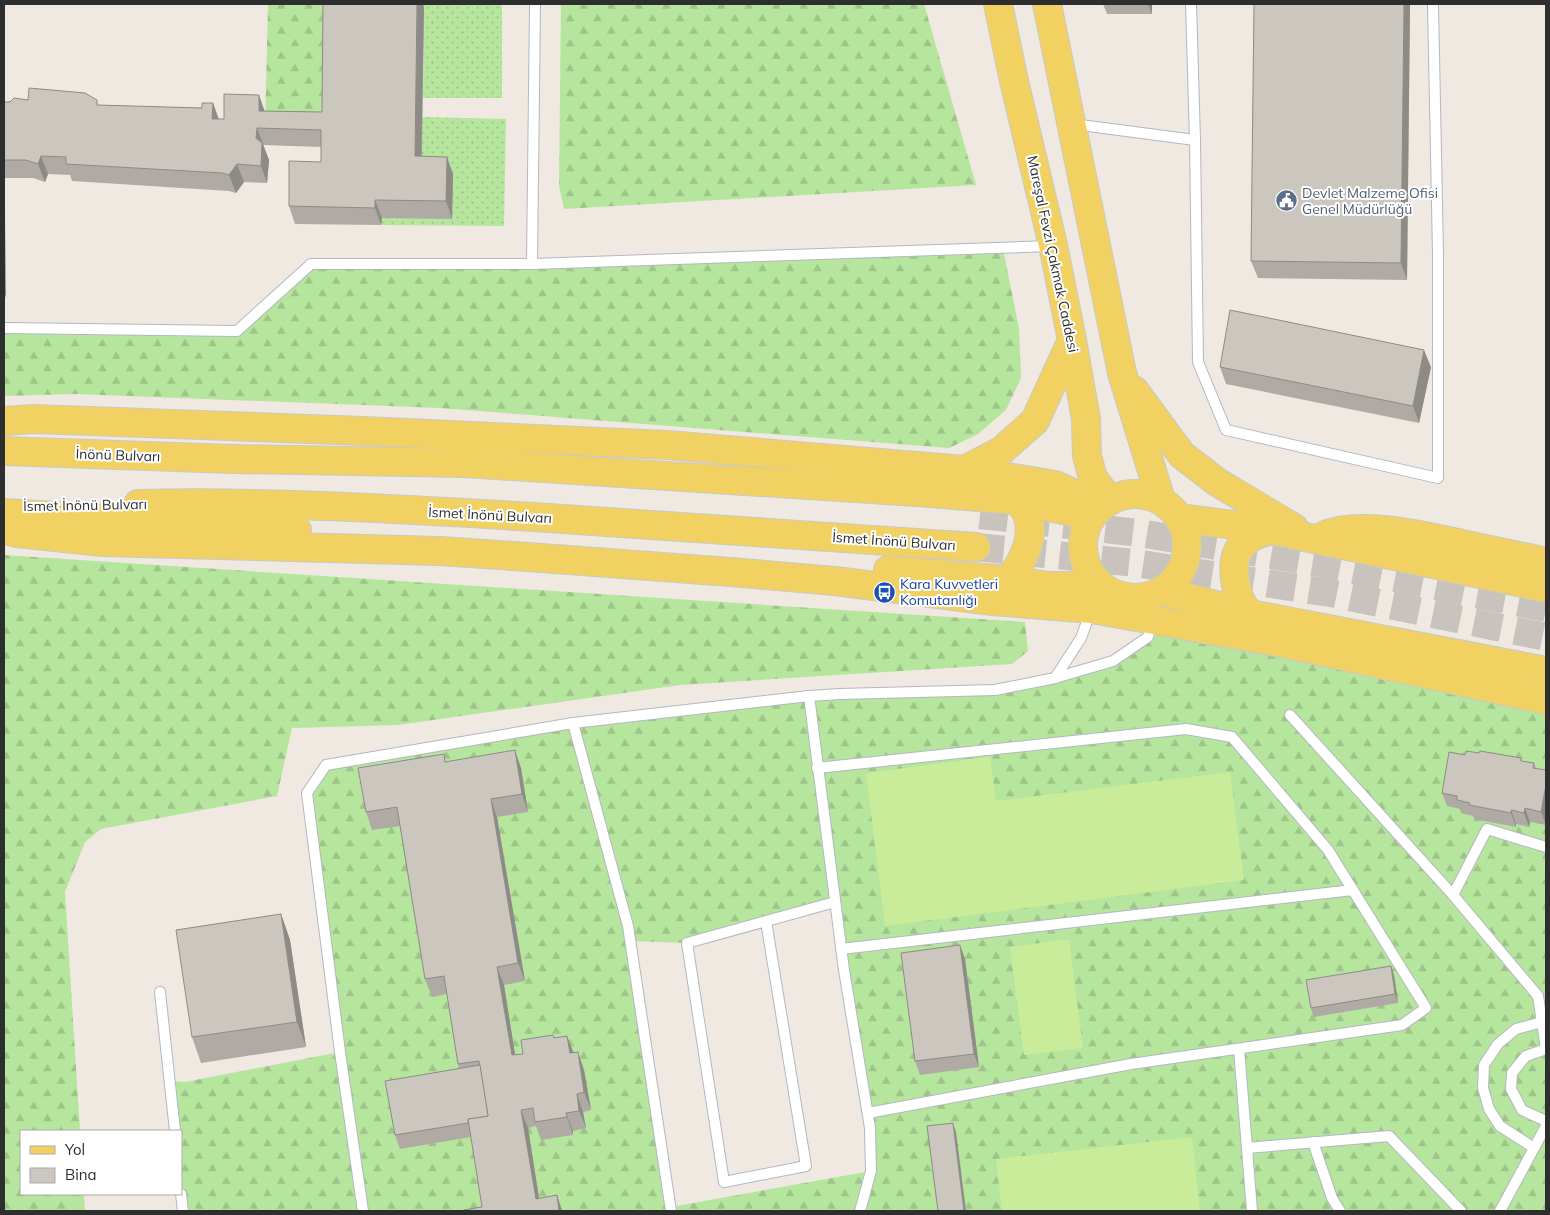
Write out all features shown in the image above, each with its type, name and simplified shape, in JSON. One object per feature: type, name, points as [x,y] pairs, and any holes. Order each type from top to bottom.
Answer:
[{"type":"main road","name":"Mareşal Fevzi Çakmak Caddesi","points":[[998,4],[1053,246],[1086,419],[1089,463],[1101,508]]},
{"type":"main road","points":[[1047,4],[1122,373],[1160,497],[1180,518],[1187,534],[1188,550],[1184,566],[1156,602]]},
{"type":"main road","points":[[964,470],[1001,451],[1034,421],[1072,340]]},
{"type":"main road","points":[[1122,373],[1182,455],[1217,482],[1315,540]]},
{"type":"main road","points":[[4,421],[34,419],[364,431],[666,445],[964,470],[1056,485],[1101,508]]},
{"type":"main road","name":"İnönü Bulvarı","points":[[4,452],[233,459]]},
{"type":"main road","points":[[233,459],[464,463],[917,492],[1101,508]]},
{"type":"main road","points":[[233,459],[453,480],[980,515]]},
{"type":"main road","points":[[1099,596],[1084,560],[1082,545],[1085,529],[1101,508],[1118,496],[1136,493],[1160,497]]},
{"type":"main road","points":[[1009,580],[1022,562],[1028,542],[1030,526],[1026,511],[1016,500]]},
{"type":"main road","name":"İsmet İnönü Bulvarı","points":[[4,507],[200,503],[423,511],[713,528],[976,547]]},
{"type":"main road","points":[[4,513],[660,550],[1009,580],[1099,596],[1250,614],[1546,671]]},
{"type":"main road","points":[[1180,518],[1272,530],[1546,588]]},
{"type":"main road","points":[[1315,540],[1330,532],[1364,528],[1420,536],[1546,562]]},
{"type":"main road","points":[[4,530],[103,542],[440,551],[834,581],[993,601],[1099,596]]},
{"type":"main road","points":[[1250,614],[1241,603],[1236,589],[1233,565],[1237,552],[1252,537],[1261,532],[1272,530]]},
{"type":"main road","points":[[1156,602],[1288,644],[1546,700]]},
{"type":"lane","points":[[532,264],[535,4]]},
{"type":"lane","points":[[1191,4],[1198,362],[1226,430],[1438,478],[1438,254],[1433,4]]},
{"type":"lane","points":[[1072,124],[1195,140]]},
{"type":"lane","points":[[4,328],[237,331],[311,264],[532,264],[1053,246]]},
{"type":"lane","points":[[1055,678],[1081,638],[1099,596]]},
{"type":"lane","points":[[362,1211],[307,793],[326,765],[573,723],[808,696],[995,690],[1055,678],[1113,661],[1148,637],[1156,602]]},
{"type":"lane","points":[[808,696],[834,902],[870,1128],[871,1171],[860,1211]]},
{"type":"lane","points":[[1290,715],[1453,895],[1538,996],[1546,1049],[1526,1056],[1512,1073],[1511,1089],[1522,1110],[1546,1122]]},
{"type":"lane","points":[[573,723],[628,926],[671,1211]]},
{"type":"lane","points":[[817,768],[1186,729],[1232,737],[1328,850],[1426,1008],[1402,1026],[1131,1064],[868,1113]]},
{"type":"lane","points":[[1453,895],[1488,829],[1546,847]]},
{"type":"lane","points":[[841,949],[1353,890]]},
{"type":"lane","points":[[766,921],[806,1166],[724,1182],[686,943],[834,902]]},
{"type":"lane","points":[[160,992],[174,1130]]},
{"type":"lane","points":[[1534,1148],[1500,1126],[1489,1109],[1483,1088],[1484,1065],[1498,1044],[1516,1029],[1542,1022]]},
{"type":"lane","points":[[1239,1049],[1252,1211]]},
{"type":"lane","points":[[1500,1211],[1546,1126]]},
{"type":"lane","points":[[1247,1148],[1388,1136],[1461,1211]]},
{"type":"lane","points":[[1313,1142],[1332,1198],[1340,1211]]},
{"type":"lane","points":[[181,1195],[183,1211]]},
{"type":"green space","points":[[268,4],[348,4],[328,130],[265,129]]},
{"type":"green space","points":[[403,4],[502,4],[502,98],[423,98],[424,7]]},
{"type":"green space","points":[[561,4],[924,4],[976,185],[564,209],[559,186]]},
{"type":"green space","points":[[422,117],[506,119],[504,226],[381,225],[382,218],[452,218],[421,174]]},
{"type":"green space","points":[[1003,248],[1019,329],[1021,378],[1006,410],[978,434],[949,448],[440,408],[76,394],[4,396],[4,334],[237,331],[311,264],[532,264]]},
{"type":"green space","points":[[4,555],[1025,622],[1028,651],[1012,664],[680,685],[398,725],[292,728],[277,796],[101,829],[85,842],[65,892],[80,1130],[20,1130],[20,1195],[84,1195],[85,1211],[4,1211]]},
{"type":"green space","points":[[1153,619],[1546,700],[1546,1211],[183,1211],[181,1195],[182,1130],[175,1130],[169,1081],[185,1082],[340,1052],[307,793],[326,765],[573,723],[809,696],[995,690],[1113,661],[1147,637]],"holes":[[[835,903],[871,1171],[671,1207],[631,941],[687,943]]]},
{"type":"green space","points":[[990,757],[996,801],[1230,772],[1244,880],[885,926],[866,773]]},
{"type":"green space","points":[[1069,939],[1083,1048],[1024,1055],[1010,947]]},
{"type":"green space","points":[[1192,1137],[1200,1211],[1002,1211],[996,1159]]},
{"type":"building","points":[[323,4],[417,4],[415,156],[447,157],[446,201],[375,200],[375,208],[289,206],[289,161],[321,162],[321,130],[257,128],[256,138],[262,143],[261,166],[237,164],[229,175],[222,173],[66,164],[66,157],[41,156],[38,164],[26,160],[4,160],[4,102],[10,102],[14,98],[28,100],[29,88],[85,93],[97,100],[97,105],[202,108],[202,103],[213,103],[212,119],[224,119],[224,94],[259,95],[259,111],[322,112]]},
{"type":"building","points":[[1254,4],[1404,4],[1401,263],[1251,261]]},
{"type":"building","points":[[1230,310],[1424,350],[1413,406],[1220,367]]},
{"type":"building","points":[[515,750],[522,794],[491,799],[518,963],[497,967],[512,1055],[523,1054],[521,1040],[553,1035],[554,1038],[567,1036],[570,1053],[578,1052],[584,1092],[577,1094],[579,1111],[566,1113],[567,1117],[535,1122],[533,1108],[521,1110],[536,1199],[557,1195],[559,1211],[464,1211],[482,1207],[468,1119],[488,1116],[479,1061],[458,1064],[444,976],[425,979],[397,807],[366,812],[358,768],[444,754],[445,762]]},
{"type":"building","points":[[1466,751],[1479,753],[1480,751],[1521,758],[1521,761],[1534,763],[1533,768],[1546,770],[1546,785],[1541,812],[1525,808],[1524,813],[1511,810],[1511,813],[1469,805],[1470,803],[1457,800],[1457,796],[1442,793],[1449,752],[1465,755]]},
{"type":"building","points":[[281,914],[297,1022],[192,1037],[176,930]]},
{"type":"building","points":[[960,945],[974,1054],[915,1061],[901,953]]},
{"type":"building","points":[[1391,966],[1395,994],[1311,1008],[1306,980]]},
{"type":"building","points":[[480,1065],[488,1116],[468,1119],[468,1123],[395,1135],[385,1081]]},
{"type":"building","points":[[953,1123],[964,1211],[938,1211],[927,1126]]},
{"type":"tunnel","points":[[980,515],[1139,533],[1319,563],[1546,608]]},
{"type":"tunnel","points":[[976,547],[1135,563],[1330,593],[1546,637]]},
{"type":"place","name":"Devlet Malzeme Ofisi Genel Müdürlüğü","points":[[1286,201]]},
{"type":"place","name":"Kara Kuvvetleri Komutanlığı","points":[[884,592]]}]
